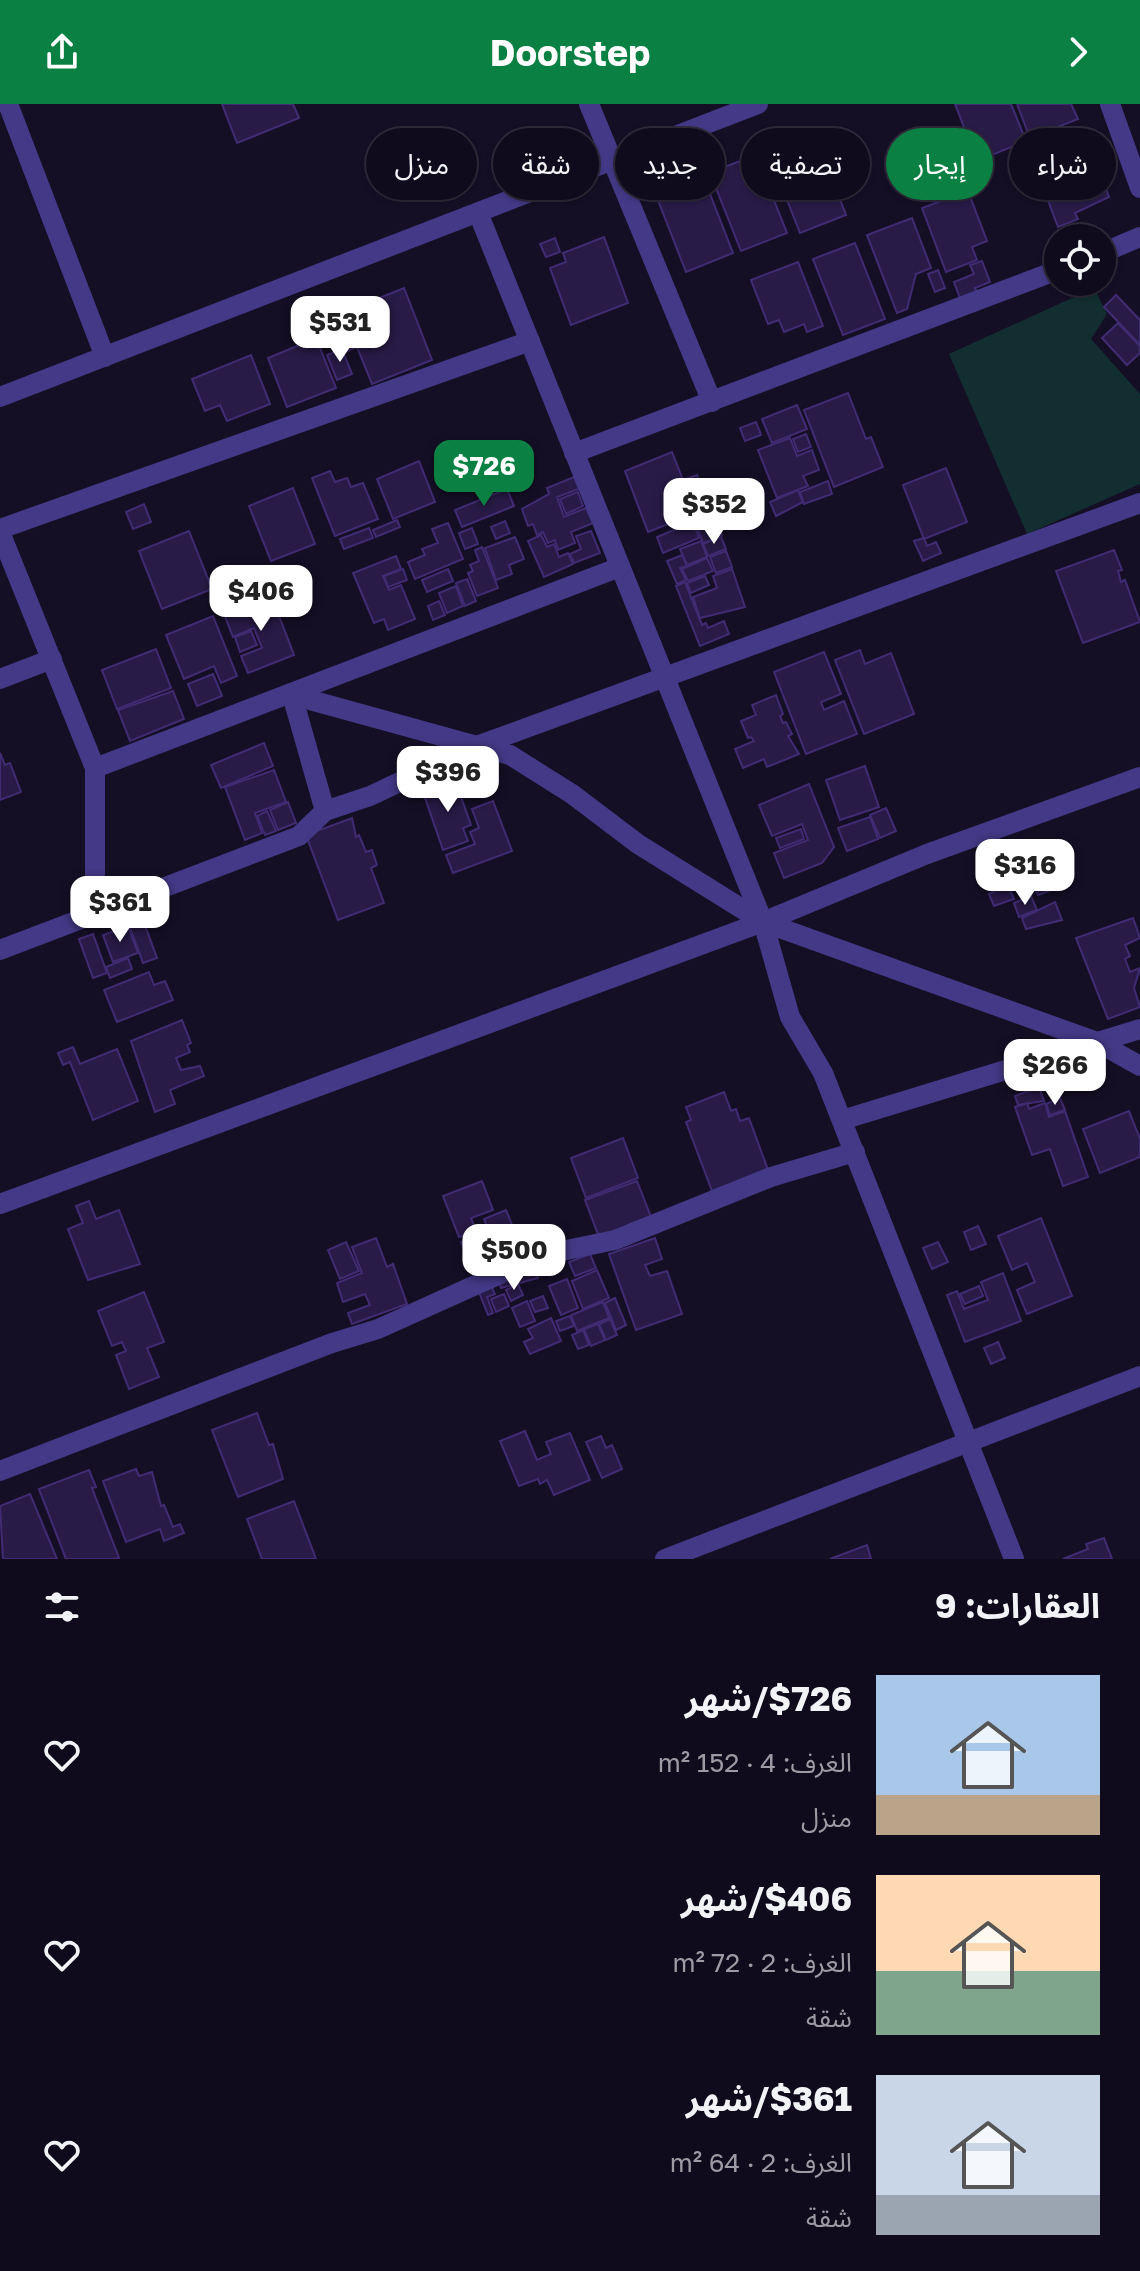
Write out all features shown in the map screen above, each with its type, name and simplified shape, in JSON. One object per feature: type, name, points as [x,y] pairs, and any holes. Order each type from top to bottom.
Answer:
[{"type":"street","points":[[589,104],[712,402]]},
{"type":"street","points":[[0,397],[479,215],[758,104]]},
{"type":"street","points":[[1110,104],[1140,188]]},
{"type":"street","points":[[7,113],[105,357]]},
{"type":"street","points":[[479,215],[763,922],[790,1017],[823,1073],[971,1441],[1014,1559]]},
{"type":"street","points":[[1116,247],[1140,237]]},
{"type":"street","points":[[574,453],[1044,275]]},
{"type":"street","points":[[95,912],[95,768],[0,530],[530,341]]},
{"type":"street","points":[[0,950],[299,836],[325,811],[370,796],[474,747],[1140,503]]},
{"type":"street","points":[[95,768],[620,567]]},
{"type":"street","points":[[0,679],[52,659]]},
{"type":"street","points":[[292,695],[510,755],[572,794],[638,844],[763,922],[1097,1042],[1140,1066]]},
{"type":"street","points":[[292,695],[325,811]]},
{"type":"street","points":[[0,1204],[763,922],[927,854],[1140,777]]},
{"type":"street","points":[[842,1120],[1140,1029]]},
{"type":"street","points":[[0,1471],[332,1343],[378,1329],[542,1255],[615,1240],[771,1177],[855,1152]]},
{"type":"street","points":[[665,1559],[1140,1376]]},
{"type":"green space","points":[[1076,296],[1098,296],[1107,314],[1091,339],[1140,394],[1140,484],[1027,534],[949,354]]},
{"type":"building","points":[[222,104],[293,104],[299,118],[237,143]]},
{"type":"building","points":[[955,104],[1011,104],[1021,128],[1009,128],[1009,148],[993,154],[993,128],[964,128]]},
{"type":"building","points":[[1017,104],[1071,104],[1078,119],[1055,128],[1026,128]]},
{"type":"building","points":[[741,161],[741,200],[774,200],[787,233],[741,251],[721,200],[725,200],[725,167]]},
{"type":"building","points":[[658,200],[712,200],[733,253],[686,272]]},
{"type":"building","points":[[787,200],[840,200],[846,215],[800,233]]},
{"type":"building","points":[[944,200],[971,200],[987,241],[972,247],[977,260],[946,272],[922,208]]},
{"type":"building","points":[[1048,200],[1103,200],[1075,213],[1078,219],[1057,224]]},
{"type":"building","points":[[912,218],[931,268],[916,274],[907,309],[897,313],[867,235]]},
{"type":"building","points":[[604,237],[628,303],[571,325],[550,268],[566,262],[563,253]]},
{"type":"building","points":[[555,238],[560,252],[546,257],[540,244]]},
{"type":"building","points":[[855,243],[885,319],[843,335],[813,259]]},
{"type":"building","points":[[982,261],[990,282],[975,288],[978,294],[961,301],[954,282],[974,274],[970,265]]},
{"type":"building","points":[[798,262],[823,326],[807,332],[804,324],[784,332],[779,320],[768,324],[751,280]]},
{"type":"building","points":[[938,270],[945,288],[935,292],[928,274]]},
{"type":"building","points":[[404,288],[432,360],[372,384],[357,347],[348,351],[334,316]]},
{"type":"building","points":[[1116,295],[1140,320],[1140,345],[1104,307]]},
{"type":"building","points":[[1118,323],[1140,346],[1140,353],[1127,365],[1102,338]]},
{"type":"building","points":[[316,338],[336,388],[287,407],[268,358]]},
{"type":"building","points":[[342,349],[352,374],[337,380],[327,355]]},
{"type":"building","points":[[251,355],[270,404],[227,421],[220,405],[205,411],[192,379]]},
{"type":"building","points":[[848,393],[866,439],[871,437],[883,467],[834,487],[804,410]]},
{"type":"building","points":[[797,405],[807,429],[772,443],[762,419]]},
{"type":"building","points":[[756,422],[761,435],[745,441],[740,428]]},
{"type":"building","points":[[806,434],[811,447],[798,452],[793,439]]},
{"type":"building","points":[[790,438],[797,456],[812,450],[819,470],[803,476],[808,486],[777,498],[758,450]]},
{"type":"building","points":[[672,452],[683,480],[697,475],[702,491],[690,496],[696,513],[648,532],[625,471]]},
{"type":"building","points":[[419,461],[435,502],[393,519],[377,479]]},
{"type":"building","points":[[946,468],[967,522],[924,539],[903,485]]},
{"type":"building","points":[[330,471],[335,482],[347,478],[351,487],[363,483],[378,519],[335,536],[312,478]]},
{"type":"building","points":[[574,477],[579,489],[557,497],[564,517],[586,508],[593,523],[571,532],[575,543],[558,550],[555,540],[548,543],[543,532],[537,535],[533,524],[528,526],[522,509],[549,494],[547,488]]},
{"type":"building","points":[[828,481],[832,494],[804,504],[800,492]]},
{"type":"building","points":[[293,488],[315,544],[271,561],[249,506]]},
{"type":"building","points":[[507,489],[514,506],[462,527],[455,510]]},
{"type":"building","points":[[798,490],[803,502],[776,516],[770,502]]},
{"type":"building","points":[[578,492],[583,506],[566,514],[560,499]]},
{"type":"building","points":[[144,504],[151,522],[133,529],[126,512]]},
{"type":"building","points":[[714,517],[722,536],[703,543],[696,524]]},
{"type":"building","points":[[397,520],[400,527],[376,537],[373,530]]},
{"type":"building","points":[[505,521],[510,533],[496,539],[491,527]]},
{"type":"building","points":[[693,522],[699,538],[663,553],[657,537]]},
{"type":"building","points":[[448,523],[463,559],[415,579],[408,562],[425,555],[422,549],[438,543],[432,529]]},
{"type":"building","points":[[369,528],[373,538],[344,549],[340,539]]},
{"type":"building","points":[[472,528],[478,544],[465,549],[459,533]]},
{"type":"building","points":[[189,531],[212,589],[162,609],[139,551]]},
{"type":"building","points":[[591,531],[600,553],[574,563],[570,554],[581,549],[576,536]]},
{"type":"building","points":[[541,535],[547,547],[554,544],[559,557],[568,553],[573,564],[544,577],[528,541]]},
{"type":"building","points":[[515,537],[524,559],[509,565],[512,574],[496,580],[485,548]]},
{"type":"building","points":[[721,537],[726,549],[708,556],[703,544]]},
{"type":"building","points":[[924,538],[927,546],[936,542],[941,553],[923,561],[914,541]]},
{"type":"building","points":[[701,541],[707,557],[687,565],[680,549]]},
{"type":"building","points":[[482,547],[498,588],[477,596],[468,573],[473,571],[470,565],[479,561],[475,550]]},
{"type":"building","points":[[1114,550],[1122,570],[1118,571],[1121,582],[1125,580],[1140,622],[1083,643],[1056,571]]},
{"type":"building","points":[[726,551],[732,567],[716,573],[710,557]]},
{"type":"building","points":[[682,555],[687,566],[680,568],[686,580],[677,584],[667,561]]},
{"type":"building","points":[[396,556],[401,569],[383,576],[389,590],[401,585],[415,619],[388,630],[384,619],[374,623],[353,573]]},
{"type":"building","points":[[707,558],[713,571],[688,581],[682,569]]},
{"type":"building","points":[[403,569],[407,580],[388,587],[384,576]]},
{"type":"building","points":[[448,569],[453,581],[427,592],[422,580]]},
{"type":"building","points":[[732,569],[745,607],[700,618],[693,597],[717,588],[713,576]]},
{"type":"building","points":[[705,576],[709,585],[691,593],[687,583]]},
{"type":"building","points":[[467,579],[476,601],[465,606],[456,583]]},
{"type":"building","points":[[685,582],[702,625],[706,623],[708,628],[724,621],[729,634],[700,646],[676,586]]},
{"type":"building","points":[[456,586],[463,606],[447,613],[439,593]]},
{"type":"building","points":[[271,595],[294,655],[248,673],[241,656],[262,648],[254,628],[233,637],[224,614]]},
{"type":"building","points":[[439,601],[445,615],[433,620],[428,606]]},
{"type":"building","points":[[213,616],[237,676],[221,683],[214,666],[184,679],[166,635]]},
{"type":"building","points":[[251,631],[257,645],[240,652],[235,637]]},
{"type":"building","points":[[156,649],[171,688],[117,709],[102,670]]},
{"type":"building","points":[[860,650],[865,664],[891,653],[914,714],[864,734],[835,660]]},
{"type":"building","points":[[824,652],[841,694],[821,702],[824,710],[844,701],[857,734],[806,754],[774,672]]},
{"type":"building","points":[[213,674],[222,696],[197,706],[188,684]]},
{"type":"building","points":[[173,691],[184,719],[130,741],[118,710]]},
{"type":"building","points":[[776,695],[783,714],[780,716],[792,734],[788,736],[799,754],[767,767],[764,759],[743,768],[735,749],[754,741],[748,738],[741,721],[756,715],[752,705]]},
{"type":"building","points":[[264,743],[273,766],[221,788],[211,765]]},
{"type":"building","points":[[0,753],[5,765],[10,763],[21,792],[0,800]]},
{"type":"building","points":[[478,762],[483,774],[470,779],[465,766]]},
{"type":"building","points":[[865,766],[879,807],[840,820],[826,780]]},
{"type":"building","points":[[274,770],[286,802],[255,813],[262,833],[245,840],[225,787]]},
{"type":"building","points":[[455,780],[471,825],[463,828],[468,841],[443,850],[423,792]]},
{"type":"building","points":[[809,784],[834,847],[822,863],[784,878],[774,853],[808,840],[802,824],[772,836],[759,805]]},
{"type":"building","points":[[493,801],[512,851],[453,873],[446,855],[475,844],[470,832],[479,828],[472,809]]},
{"type":"building","points":[[288,802],[296,823],[278,830],[270,810]]},
{"type":"building","points":[[886,808],[896,831],[880,838],[870,815]]},
{"type":"building","points":[[267,811],[276,831],[265,835],[257,816]]},
{"type":"building","points":[[870,817],[878,839],[847,851],[838,828]]},
{"type":"building","points":[[352,818],[356,837],[359,835],[366,852],[372,850],[377,865],[371,868],[384,903],[338,920],[306,835]]},
{"type":"building","points":[[801,829],[804,839],[780,848],[776,838]]},
{"type":"building","points":[[1032,844],[1042,869],[1017,879],[1019,884],[1009,888],[1014,899],[994,906],[989,894],[995,891],[989,875],[982,878],[977,865]]},
{"type":"building","points":[[1041,871],[1049,891],[1038,895],[1030,876]]},
{"type":"building","points":[[1031,896],[1037,910],[1019,917],[1014,903]]},
{"type":"building","points":[[1055,902],[1062,920],[1026,929],[1022,918]]},
{"type":"building","points":[[142,917],[157,958],[143,963],[128,922]]},
{"type":"building","points":[[1133,918],[1140,938],[1125,945],[1130,956],[1125,959],[1130,972],[1140,968],[1134,988],[1140,1007],[1108,1019],[1076,938]]},
{"type":"building","points":[[128,926],[138,953],[113,962],[103,935]]},
{"type":"building","points":[[93,934],[107,973],[93,978],[79,939]]},
{"type":"building","points":[[128,958],[132,969],[110,978],[106,967]]},
{"type":"building","points":[[149,972],[154,985],[165,981],[173,1000],[117,1022],[104,990]]},
{"type":"building","points":[[182,1020],[191,1043],[187,1045],[190,1052],[176,1058],[181,1070],[200,1066],[204,1076],[170,1090],[175,1104],[155,1112],[131,1041]]},
{"type":"building","points":[[73,1047],[80,1064],[117,1049],[138,1101],[93,1120],[70,1062],[63,1065],[58,1053]]},
{"type":"building","points":[[1039,1087],[1044,1101],[1018,1105],[1015,1096]]},
{"type":"building","points":[[724,1092],[731,1111],[736,1109],[740,1121],[749,1118],[768,1170],[712,1191],[686,1122],[691,1120],[686,1107]]},
{"type":"building","points":[[1060,1098],[1065,1110],[1050,1115],[1046,1104]]},
{"type":"building","points":[[1027,1103],[1029,1109],[1045,1103],[1049,1117],[1065,1111],[1088,1177],[1063,1186],[1050,1149],[1032,1155],[1015,1107]]},
{"type":"building","points":[[1129,1111],[1140,1139],[1140,1157],[1100,1173],[1083,1129]]},
{"type":"building","points":[[623,1138],[638,1178],[586,1198],[571,1158]]},
{"type":"building","points":[[482,1181],[493,1210],[471,1218],[476,1231],[459,1237],[443,1196]]},
{"type":"building","points":[[637,1181],[651,1217],[599,1237],[585,1200]]},
{"type":"building","points":[[89,1201],[96,1219],[119,1210],[140,1264],[88,1280],[68,1229],[83,1223],[76,1206]]},
{"type":"building","points":[[506,1210],[525,1257],[475,1277],[461,1242],[489,1231],[484,1219]]},
{"type":"building","points":[[1041,1218],[1072,1296],[1027,1314],[1017,1290],[1035,1282],[1027,1263],[1012,1270],[998,1236]]},
{"type":"building","points":[[978,1226],[986,1244],[971,1250],[964,1232]]},
{"type":"building","points":[[376,1238],[387,1267],[393,1264],[407,1304],[352,1324],[348,1313],[370,1305],[365,1294],[343,1302],[337,1283],[362,1273],[352,1247]]},
{"type":"building","points":[[655,1238],[662,1259],[645,1265],[650,1276],[667,1271],[682,1314],[636,1330],[609,1254]]},
{"type":"building","points":[[346,1242],[359,1271],[340,1279],[328,1250]]},
{"type":"building","points":[[938,1242],[948,1262],[932,1269],[923,1248]]},
{"type":"building","points":[[590,1254],[596,1268],[575,1276],[569,1262]]},
{"type":"building","points":[[534,1267],[538,1278],[501,1288],[498,1280]]},
{"type":"building","points":[[597,1270],[609,1298],[583,1309],[572,1281]]},
{"type":"building","points":[[1003,1273],[1021,1321],[965,1342],[947,1295],[957,1291],[964,1309],[988,1300],[981,1282]]},
{"type":"building","points":[[567,1279],[578,1308],[561,1315],[549,1286]]},
{"type":"building","points":[[489,1282],[495,1294],[487,1297],[493,1313],[488,1315],[477,1287]]},
{"type":"building","points":[[518,1284],[523,1295],[511,1301],[506,1290]]},
{"type":"building","points":[[979,1286],[983,1296],[965,1304],[960,1294]]},
{"type":"building","points":[[144,1292],[164,1342],[147,1348],[159,1377],[129,1389],[116,1355],[126,1351],[122,1342],[112,1346],[98,1311]]},
{"type":"building","points":[[504,1294],[509,1306],[496,1312],[491,1299]]},
{"type":"building","points":[[543,1296],[548,1308],[535,1312],[530,1301]]},
{"type":"building","points":[[615,1298],[626,1325],[616,1330],[605,1303]]},
{"type":"building","points":[[527,1301],[535,1321],[520,1327],[512,1308]]},
{"type":"building","points":[[603,1302],[609,1318],[577,1331],[571,1315]]},
{"type":"building","points":[[570,1316],[574,1326],[560,1331],[556,1321]]},
{"type":"building","points":[[551,1318],[561,1341],[530,1354],[524,1342],[533,1338],[528,1329]]},
{"type":"building","points":[[610,1319],[617,1335],[606,1340],[599,1324]]},
{"type":"building","points":[[598,1324],[605,1340],[591,1346],[584,1329]]},
{"type":"building","points":[[583,1330],[589,1345],[578,1349],[572,1335]]},
{"type":"building","points":[[998,1342],[1005,1358],[991,1364],[984,1348]]},
{"type":"building","points":[[257,1413],[269,1445],[273,1444],[283,1479],[238,1497],[212,1430]]},
{"type":"building","points":[[525,1431],[537,1460],[551,1454],[546,1442],[570,1433],[590,1480],[554,1495],[547,1480],[540,1484],[538,1479],[519,1486],[500,1441]]},
{"type":"building","points":[[601,1436],[606,1448],[612,1445],[622,1469],[602,1478],[586,1442]]},
{"type":"building","points":[[136,1469],[139,1476],[152,1472],[161,1506],[164,1505],[173,1527],[180,1524],[184,1533],[164,1541],[160,1529],[126,1542],[103,1481]]},
{"type":"building","points":[[89,1470],[96,1487],[92,1488],[119,1558],[116,1559],[66,1559],[39,1489]]},
{"type":"building","points":[[30,1494],[57,1559],[3,1559],[0,1506]]},
{"type":"building","points":[[294,1501],[316,1559],[262,1559],[247,1519]]},
{"type":"building","points":[[1104,1538],[1112,1559],[1063,1559],[1088,1549],[1086,1544]]},
{"type":"building","points":[[867,1545],[871,1559],[830,1559]]}]
